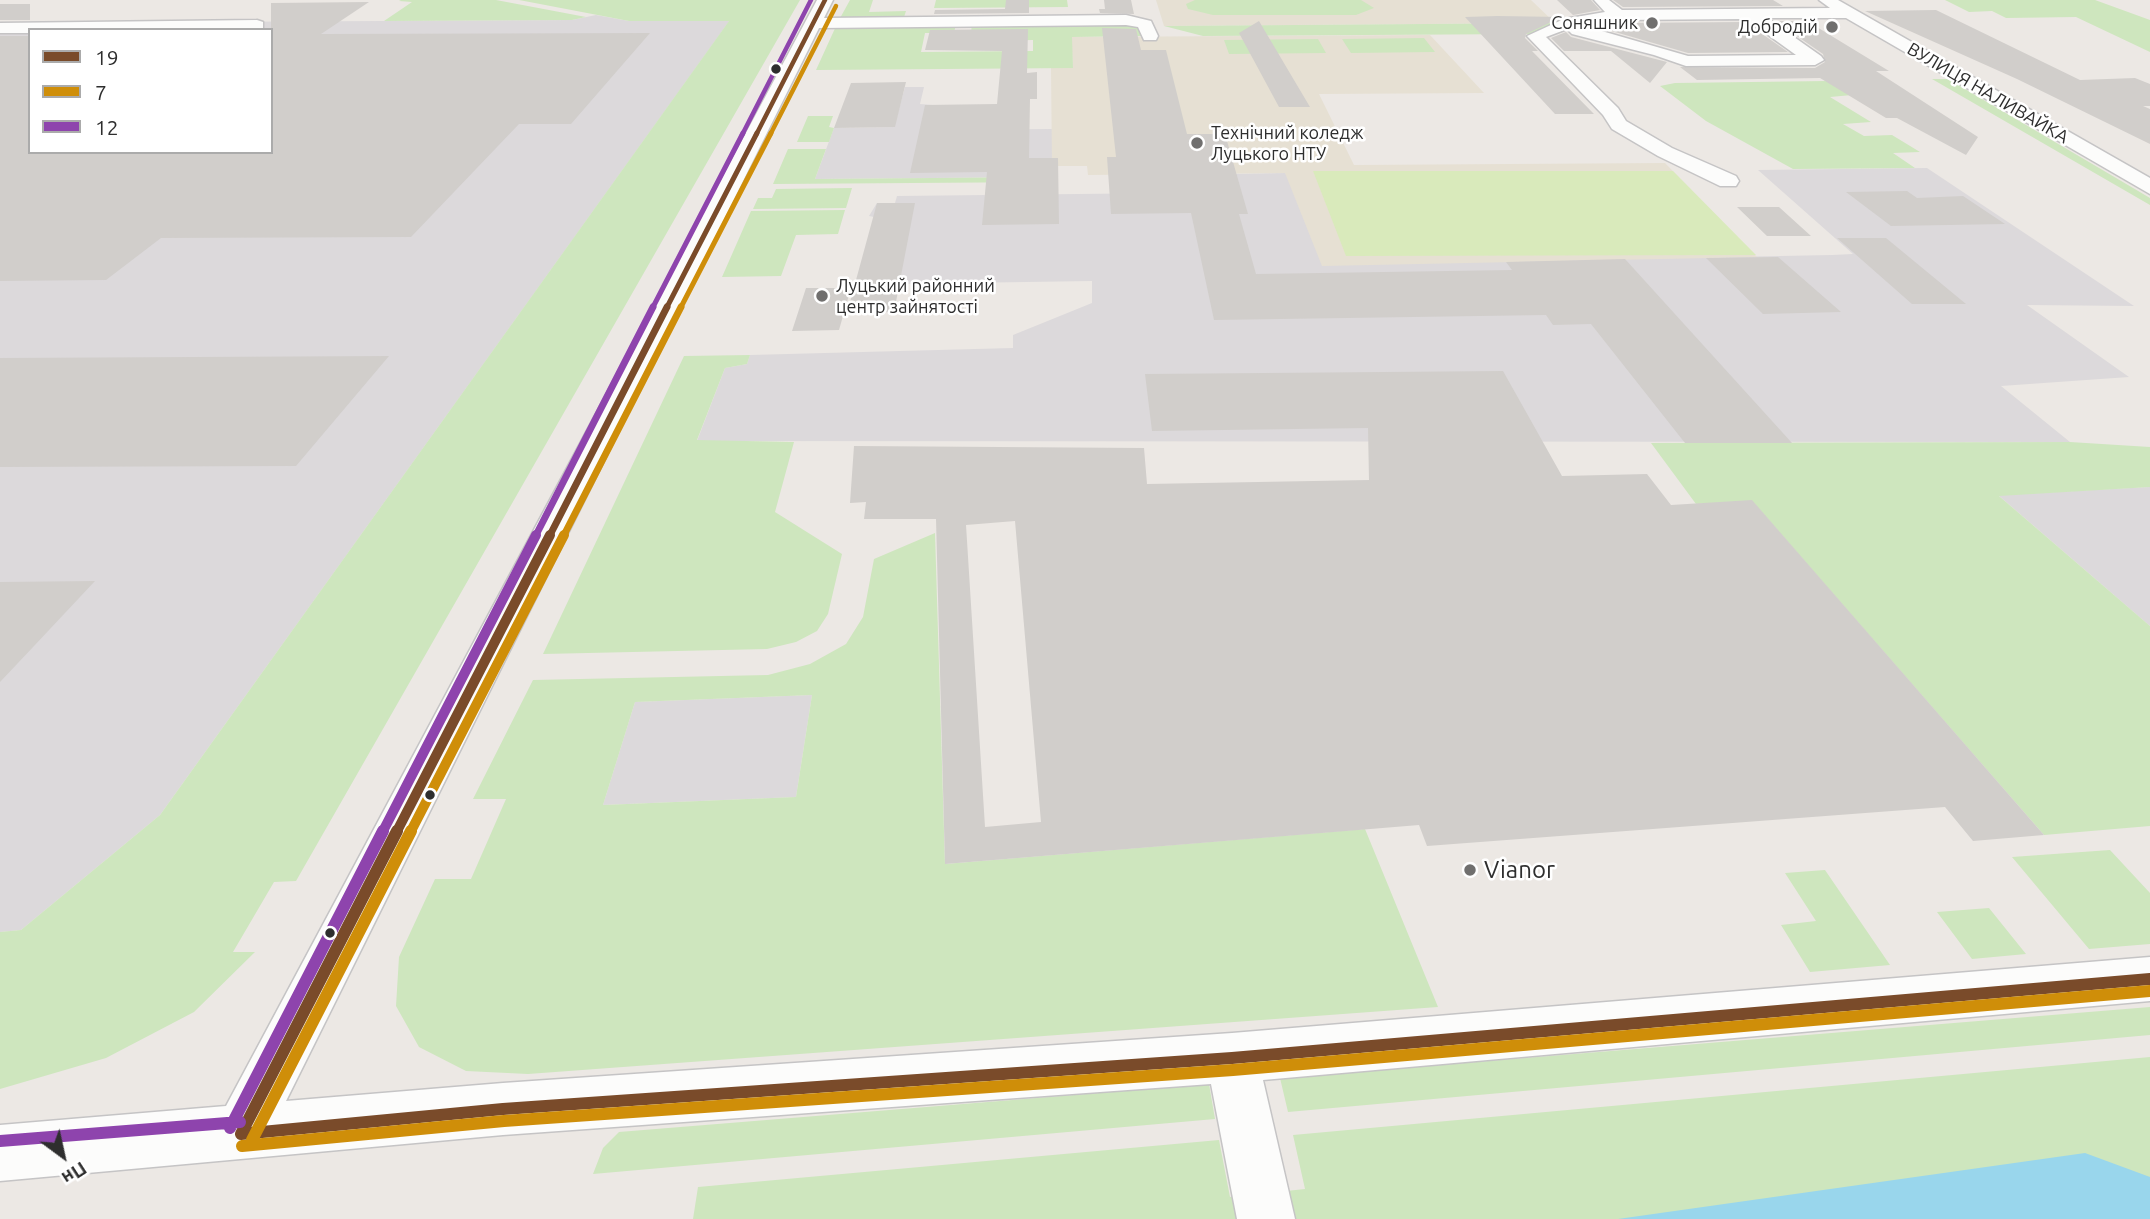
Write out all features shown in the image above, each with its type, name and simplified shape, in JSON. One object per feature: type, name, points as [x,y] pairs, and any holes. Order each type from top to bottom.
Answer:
[{"type":"street","points":[[914,22],[920,0]]},
{"type":"street","points":[[1600,0],[1618,15]]},
{"type":"street","name":"ВУЛИЦЯ НАЛИВАЙКА","points":[[1827,0],[2150,187]]},
{"type":"street","points":[[240,1134],[819,11],[914,22],[1126,20],[1145,24],[1150,36]]},
{"type":"street","points":[[1728,181],[1665,152],[1619,125],[1611,112],[1535,36],[1570,22],[1618,15],[1849,13]]},
{"type":"street","points":[[0,28],[257,25]]},
{"type":"street","points":[[0,1153],[503,1109],[1232,1058],[2150,979]]},
{"type":"street","points":[[1232,1058],[1266,1219]]},
{"type":"lane","points":[[1570,22],[1578,31],[1660,51],[1686,61],[1815,60],[1751,15]]},
{"type":"shaded area","points":[[1156,0],[1531,0],[1555,23],[1164,26]]},
{"type":"shaded area","points":[[596,15],[629,21],[730,20],[160,815],[21,930],[0,932],[0,23],[572,20]]},
{"type":"shaded area","name":"Технічний коледж Луцького НТУ","points":[[1430,35],[1484,93],[1319,94],[1354,165],[1665,163],[1757,257],[1322,266],[1285,173],[1088,175],[1087,166],[1052,166],[1051,68],[1073,68],[1071,37]]},
{"type":"shaded area","points":[[905,87],[924,87],[920,104],[933,105],[928,130],[1052,129],[1052,177],[815,179],[834,128],[894,127]]},
{"type":"shaded area","points":[[1927,168],[2134,306],[2027,305],[2129,377],[2001,386],[2070,442],[697,441],[725,368],[747,364],[750,355],[1013,348],[1013,335],[1092,303],[1092,281],[895,284],[874,217],[869,216],[877,203],[895,203],[897,196],[1168,193],[1164,175],[1285,173],[1625,259],[1832,255],[1853,254],[1758,170]]},
{"type":"shaded area","points":[[2150,487],[2150,626],[1998,495]]},
{"type":"shaded area","points":[[812,695],[796,797],[603,805],[635,702]]},
{"type":"green space","points":[[496,0],[586,17],[572,20],[384,21],[412,2],[399,1]]},
{"type":"green space","points":[[519,0],[800,0],[296,881],[274,882],[233,952],[255,952],[194,1012],[106,1058],[0,1089],[0,932],[21,930],[160,815],[729,21],[629,21]]},
{"type":"green space","points":[[850,0],[873,0],[869,12],[906,11],[903,20],[839,20]]},
{"type":"green space","points":[[936,0],[1067,0],[1068,7],[934,8]]},
{"type":"green space","points":[[1195,0],[1361,0],[1374,8],[1356,15],[1213,15],[1188,9],[1186,4]]},
{"type":"green space","points":[[1945,0],[2095,0],[2150,20],[2150,52],[2076,17],[2006,18],[1992,11],[1969,12]]},
{"type":"green space","points":[[1129,23],[1140,26],[1142,36],[1072,37],[1073,68],[816,70],[837,24],[956,24],[954,33],[925,33],[921,52],[1033,51],[1033,40],[970,41],[972,24]]},
{"type":"green space","points":[[1555,23],[1529,34],[1203,36],[1164,26]]},
{"type":"green space","points":[[1424,38],[1435,52],[1351,53],[1342,39]]},
{"type":"green space","points":[[1318,39],[1326,53],[1229,54],[1224,40]]},
{"type":"green space","points":[[1932,79],[1948,79],[2150,198],[2150,205]]},
{"type":"green space","points":[[1827,81],[1852,95],[1830,97],[1871,122],[1843,124],[1864,136],[1892,135],[1920,152],[1893,153],[1915,168],[1793,169],[1706,121],[1660,86],[1675,83]]},
{"type":"green space","points":[[808,116],[833,116],[829,127],[834,128],[829,142],[797,142]]},
{"type":"green space","points":[[788,149],[826,149],[815,179],[1052,177],[1053,182],[773,184]]},
{"type":"green space","points":[[1313,171],[1673,171],[1756,255],[1346,256]]},
{"type":"green space","points":[[852,188],[846,208],[753,209],[758,198],[772,198],[776,189]]},
{"type":"green space","points":[[845,210],[838,234],[796,235],[781,276],[722,277],[751,211]]},
{"type":"green space","points":[[750,355],[747,364],[725,368],[697,440],[794,442],[775,512],[842,554],[828,614],[817,631],[796,642],[767,649],[543,654],[684,356]]},
{"type":"green space","points":[[2070,442],[2150,447],[2150,487],[1999,496],[2150,626],[2150,826],[2044,835],[1752,501],[1696,504],[1651,443]]},
{"type":"green space","points":[[935,533],[945,864],[1365,829],[1438,1007],[528,1074],[466,1071],[419,1047],[396,1006],[399,957],[435,879],[471,879],[506,799],[473,799],[533,680],[768,675],[810,664],[846,644],[863,617],[874,559]],"holes":[[[812,695],[796,797],[603,805],[635,702]]]},
{"type":"green space","points":[[2110,850],[2150,893],[2150,944],[2089,949],[2012,857]]},
{"type":"green space","points":[[1825,870],[1890,965],[1810,972],[1781,925],[1816,921],[1785,873]]},
{"type":"green space","points":[[1989,908],[2026,954],[1972,959],[1937,912]]},
{"type":"green space","points":[[2150,1007],[2150,1035],[1288,1112],[1280,1078]]},
{"type":"green space","points":[[2150,1057],[2150,1219],[693,1219],[698,1187],[1219,1140],[1230,1197],[1305,1189],[1293,1135]]},
{"type":"green space","points":[[1209,1084],[1215,1119],[593,1174],[603,1148],[619,1132]]},
{"type":"water","points":[[2085,1153],[2150,1177],[2150,1219],[1618,1219]]},
{"type":"building","points":[[1006,0],[1029,0],[1029,13],[934,14],[935,10],[1005,9]]},
{"type":"building","points":[[1104,0],[1131,0],[1134,14],[1100,13],[1099,9],[1105,9]]},
{"type":"building","points":[[1557,0],[1591,0],[1600,10],[1573,15]]},
{"type":"building","points":[[1613,0],[1773,0],[1783,6],[1623,7]]},
{"type":"building","points":[[369,2],[321,34],[650,33],[571,124],[519,124],[411,237],[161,238],[106,280],[0,281],[0,36],[28,36],[28,154],[273,154],[271,3]]},
{"type":"building","points":[[0,4],[30,4],[30,20],[0,20]]},
{"type":"building","points":[[1936,10],[2080,80],[2135,78],[2150,84],[2150,106],[2143,106],[2150,109],[2150,144],[2017,79],[1865,11]]},
{"type":"building","points":[[1465,17],[1562,17],[1526,34],[1525,38],[1538,51],[1532,51],[1594,114],[1555,114]]},
{"type":"building","points":[[1259,21],[1310,107],[1279,107],[1239,33]]},
{"type":"building","points":[[1775,21],[1807,21],[1889,71],[1876,71],[1978,137],[1966,155],[1897,118],[1886,118],[1820,78],[1697,80],[1680,67],[1815,68],[1825,62],[1823,54]]},
{"type":"building","points":[[1745,22],[1788,52],[1688,53],[1594,26],[1618,23]]},
{"type":"building","points":[[1102,28],[1136,29],[1141,50],[1166,50],[1187,134],[1225,134],[1248,214],[1239,214],[1256,274],[1512,270],[1506,262],[1625,259],[1792,443],[1685,443],[1591,324],[1553,325],[1546,315],[1214,320],[1191,213],[1111,214],[1107,157],[1116,157]]},
{"type":"building","points":[[1028,29],[1027,73],[1037,72],[1037,99],[1030,99],[1029,158],[1058,158],[1059,224],[982,225],[987,172],[910,173],[925,105],[997,104],[1002,51],[925,50],[930,30]]},
{"type":"building","points":[[1566,32],[1571,37],[1667,62],[1650,83],[1611,51],[1564,51],[1551,38]]},
{"type":"building","points":[[906,82],[895,127],[834,128],[851,83]]},
{"type":"building","points":[[1907,191],[1917,198],[1963,196],[2005,224],[1891,226],[1846,192]]},
{"type":"building","points":[[877,203],[915,203],[894,312],[847,313]]},
{"type":"building","points":[[1737,207],[1779,207],[1811,236],[1767,236]]},
{"type":"building","points":[[1837,238],[1886,238],[1966,304],[1912,304]]},
{"type":"building","points":[[1778,257],[1841,312],[1763,314],[1706,258]]},
{"type":"building","points":[[806,288],[851,288],[839,330],[792,331]]},
{"type":"building","points":[[389,356],[296,466],[0,467],[0,358]]},
{"type":"building","points":[[1503,371],[1562,476],[1647,474],[1671,505],[1752,500],[2044,835],[1973,841],[1945,807],[1427,846],[1419,825],[945,864],[936,519],[864,519],[866,502],[850,503],[854,446],[1144,448],[1147,484],[1369,480],[1368,428],[1152,431],[1145,374]],"holes":[[[1015,521],[1041,822],[985,827],[966,525]]]},
{"type":"building","points":[[95,581],[34,646],[0,682],[0,582]]},
{"type":"transit line","name":"12","points":[[230,1128],[811,0]]},
{"type":"transit line","name":"19","points":[[241,1134],[825,0]]},
{"type":"transit line","name":"7","points":[[252,1140],[836,6]]},
{"type":"transit line","name":"19","points":[[241,1134],[503,1109],[1232,1058],[2150,979]]},
{"type":"transit line","name":"7","points":[[242,1146],[504,1121],[1233,1070],[2150,991]]},
{"type":"transit line","name":"12","points":[[0,1141],[240,1122]]},
{"type":"place","name":"Соняшник","points":[[1652,23]]},
{"type":"place","name":"Добродій","points":[[1832,27]]},
{"type":"place","name":"Технічний коледж Луцького НТУ","points":[[1197,143]]},
{"type":"place","name":"Луцький районний центр зайнятості","points":[[822,296]]},
{"type":"place","name":"Vianor","points":[[1470,870]]}]
